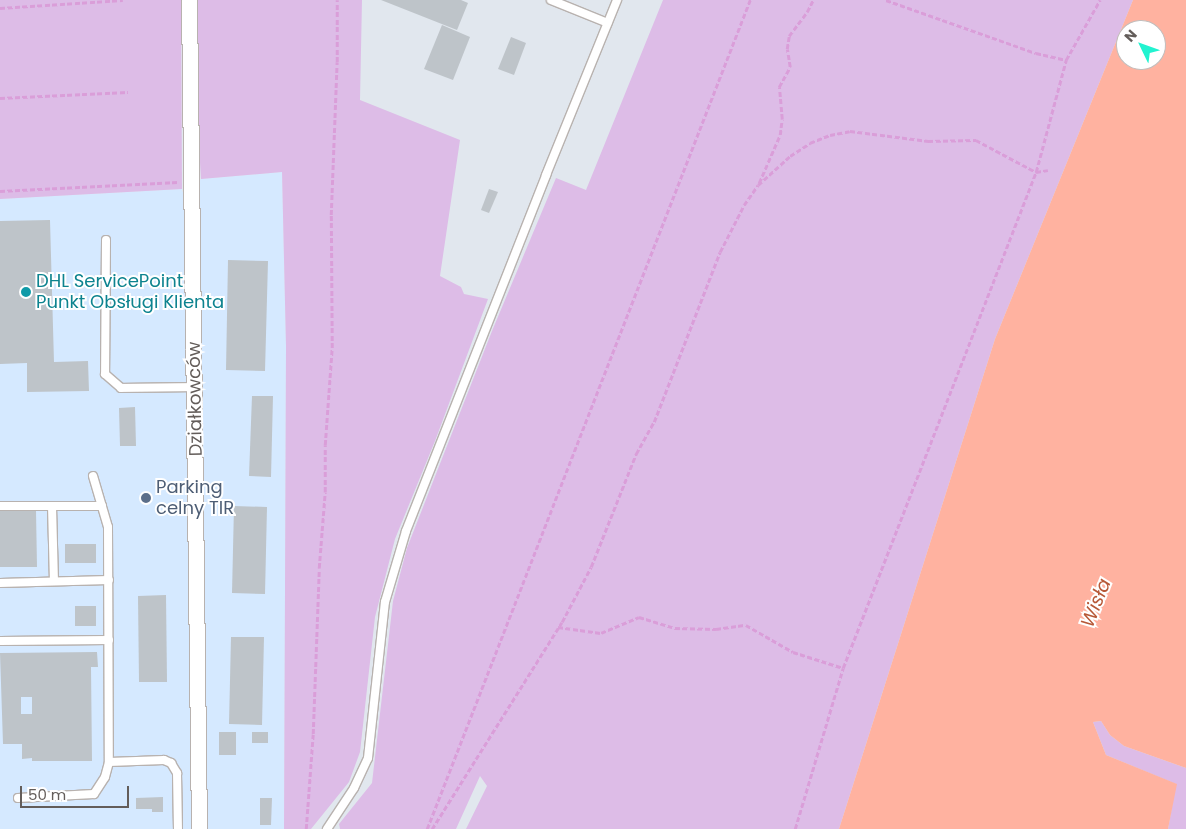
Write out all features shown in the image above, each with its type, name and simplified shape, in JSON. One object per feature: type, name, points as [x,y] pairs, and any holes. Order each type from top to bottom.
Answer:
[{"type":"street","name":"Działkowców","points":[[189,0],[199,829]]},
{"type":"lane","points":[[551,0],[608,23]]},
{"type":"lane","points":[[327,829],[354,788],[368,758],[385,602],[406,531],[617,0]]},
{"type":"lane","points":[[106,240],[104,374],[122,388],[195,387]]},
{"type":"lane","points":[[18,798],[94,794],[105,776],[110,762],[108,527],[93,476]]},
{"type":"lane","points":[[0,506],[102,506]]},
{"type":"lane","points":[[52,506],[54,581]]},
{"type":"lane","points":[[0,583],[108,580]]},
{"type":"lane","points":[[0,641],[109,640]]},
{"type":"lane","points":[[110,762],[164,760],[171,763],[177,773],[178,829]]},
{"type":"path","points":[[0,8],[123,0]]},
{"type":"path","points":[[306,829],[314,734],[319,568],[326,492],[325,445],[332,348],[331,215],[338,62],[337,0]]},
{"type":"path","points":[[427,829],[750,0]]},
{"type":"path","points":[[432,829],[558,627],[591,567],[636,454],[654,422],[720,252],[744,205],[758,185],[780,135],[782,119],[779,87],[790,67],[786,49],[789,36],[807,12],[813,0]]},
{"type":"path","points":[[886,0],[1036,53],[1066,60]]},
{"type":"path","points":[[795,829],[843,668],[1036,172],[1066,60],[1100,0]]},
{"type":"path","points":[[0,98],[128,92]]},
{"type":"path","points":[[758,185],[790,156],[810,142],[850,131],[928,141],[976,140],[1036,172],[1048,170]]},
{"type":"path","points":[[0,191],[192,182]]},
{"type":"path","points":[[558,627],[601,633],[639,617],[675,628],[716,629],[746,625],[793,652],[843,668]]},
{"type":"shaded area","points":[[0,0],[181,0],[182,189],[0,199]]},
{"type":"shaded area","points":[[190,0],[362,0],[360,100],[460,140],[440,276],[461,287],[464,294],[488,299],[435,441],[395,539],[375,617],[360,752],[349,782],[311,829],[284,829],[286,346],[282,172],[201,179]]},
{"type":"shaded area","points":[[663,0],[1133,0],[1125,20],[1116,20],[1116,42],[995,339],[839,829],[466,829],[487,786],[480,776],[456,829],[340,829],[339,824],[372,783],[393,601],[407,548],[492,331],[556,178],[586,190]]},
{"type":"shaded area","points":[[282,172],[286,346],[284,829],[0,829],[0,199],[182,189],[182,192],[201,179]]},
{"type":"shaded area","points":[[1101,721],[1110,735],[1124,746],[1186,768],[1186,829],[1168,829],[1176,784],[1106,755],[1093,722]]},
{"type":"water","name":"Wisła","points":[[1133,0],[1186,0],[1186,768],[1124,746],[1110,735],[1101,721],[1093,722],[1106,755],[1177,784],[1168,829],[839,829],[995,339],[1116,42],[1116,70],[1166,70],[1166,20],[1125,20]]},
{"type":"building","points":[[381,0],[461,0],[468,3],[457,30]]},
{"type":"building","points":[[442,25],[470,37],[453,80],[424,69]]},
{"type":"building","points":[[511,37],[526,43],[514,75],[498,69]]},
{"type":"building","points":[[489,189],[498,192],[489,213],[481,210]]},
{"type":"building","name":"DHL ServicePoint Punkt Obsługi Klienta","points":[[50,220],[54,362],[88,361],[89,391],[27,392],[27,363],[0,364],[0,221]]},
{"type":"building","points":[[228,260],[268,261],[265,371],[226,370]]},
{"type":"building","points":[[252,396],[273,396],[271,477],[249,476]]},
{"type":"building","points":[[135,407],[136,446],[120,446],[119,408]]},
{"type":"building","points":[[234,506],[267,507],[265,594],[232,593]]},
{"type":"building","points":[[0,511],[36,511],[37,567],[0,567]]},
{"type":"building","points":[[65,544],[96,544],[96,563],[65,563]]},
{"type":"building","points":[[166,595],[167,682],[139,682],[138,596]]},
{"type":"building","points":[[75,606],[96,606],[96,626],[75,626]]},
{"type":"building","points":[[231,637],[264,637],[262,725],[229,724]]},
{"type":"building","points":[[97,652],[98,667],[91,667],[92,761],[32,761],[32,758],[22,759],[22,744],[3,744],[0,653]],"holes":[[[21,697],[32,697],[32,714],[21,714]]]},
{"type":"building","points":[[219,732],[236,732],[236,755],[219,755]]},
{"type":"building","points":[[252,732],[268,732],[268,743],[252,743]]},
{"type":"building","points":[[163,797],[163,812],[152,812],[152,809],[136,809],[136,798]]},
{"type":"building","points":[[260,798],[272,798],[271,825],[260,825]]},
{"type":"place","name":"DHL ServicePoint Punkt Obsługi Klienta","points":[[26,292]]},
{"type":"place","name":"Parking celny TIR","points":[[146,498]]}]
